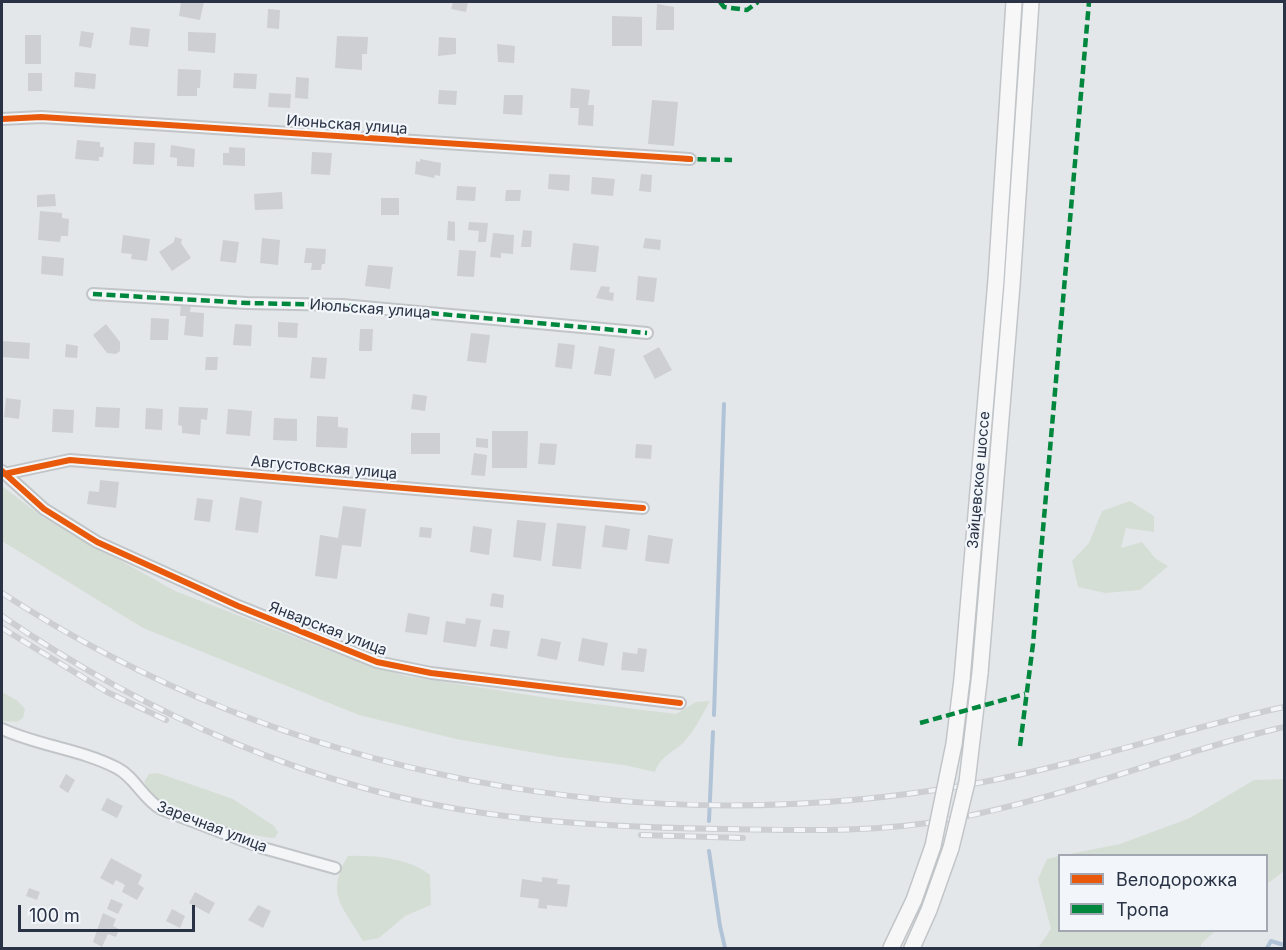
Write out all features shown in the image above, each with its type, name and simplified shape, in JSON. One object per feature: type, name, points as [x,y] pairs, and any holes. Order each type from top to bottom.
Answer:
[{"type":"main road","name":"Зайцевское шоссе","points":[[891,948],[914,900],[933,846],[954,744],[962,679],[996,280],[1014,2]]},
{"type":"main road","name":"Зайцевское шоссе","points":[[912,948],[929,910],[956,832],[970,763],[980,673],[1012,285],[1031,2]]},
{"type":"street","name":"Июньская улица","points":[[2,119],[41,117],[690,159]]},
{"type":"street","name":"Июльская улица","points":[[93,294],[247,303],[342,305],[647,333]]},
{"type":"street","name":"Августовская улица","points":[[3,472],[70,460],[643,508]]},
{"type":"street","name":"Январская улица","points":[[3,472],[44,509],[97,542],[238,606],[377,662],[431,673],[680,703]]},
{"type":"street","name":"Заречная улица","points":[[2,729],[33,742],[77,753],[120,769],[150,802],[161,809],[263,848],[335,868]]},
{"type":"shaded area","points":[[2,486],[44,518],[175,591],[346,657],[406,676],[555,699],[676,714],[696,702],[710,701],[688,737],[663,758],[655,772],[624,765],[559,757],[456,739],[359,715],[143,628],[2,541]]},
{"type":"shaded area","points":[[1130,501],[1154,516],[1154,532],[1126,528],[1121,548],[1142,542],[1155,558],[1168,566],[1140,590],[1105,593],[1078,587],[1072,561],[1089,543],[1102,511]]},
{"type":"shaded area","points":[[2,692],[18,701],[25,709],[23,718],[17,722],[2,721]]},
{"type":"shaded area","points":[[158,773],[233,799],[274,826],[278,832],[275,838],[228,828],[153,797],[144,782],[149,774]]},
{"type":"shaded area","points":[[1284,779],[1284,871],[1268,883],[1268,854],[1069,854],[1120,844],[1190,818],[1254,780]]},
{"type":"shaded area","points":[[348,856],[391,859],[422,869],[430,875],[431,905],[405,916],[379,938],[363,941],[339,900],[337,891],[341,869]]},
{"type":"shaded area","points":[[1058,856],[1058,932],[1214,932],[1201,944],[1201,948],[1038,948],[1051,929],[1038,879],[1047,859]]},
{"type":"building","points":[[181,2],[204,2],[200,20],[179,16]]},
{"type":"building","points":[[453,2],[468,2],[466,12],[451,9]]},
{"type":"building","points":[[657,4],[674,7],[674,30],[656,30]]},
{"type":"building","points":[[268,9],[280,10],[279,29],[267,28]]},
{"type":"building","points":[[612,16],[642,17],[642,46],[612,46]]},
{"type":"building","points":[[131,27],[150,29],[148,47],[129,45]]},
{"type":"building","points":[[81,31],[94,33],[91,48],[79,46]]},
{"type":"building","points":[[188,32],[216,33],[215,53],[188,51]]},
{"type":"building","points":[[25,35],[41,35],[41,64],[25,64]]},
{"type":"building","points":[[337,36],[368,37],[367,54],[362,54],[362,70],[335,68]]},
{"type":"building","points":[[439,37],[456,38],[456,54],[438,56]]},
{"type":"building","points":[[497,44],[515,46],[514,63],[498,62]]},
{"type":"building","points":[[178,69],[201,70],[197,96],[177,96]]},
{"type":"building","points":[[75,72],[96,74],[95,89],[74,87]]},
{"type":"building","points":[[28,73],[42,73],[42,91],[28,91]]},
{"type":"building","points":[[234,73],[257,74],[256,89],[233,88]]},
{"type":"building","points":[[296,77],[309,78],[308,99],[295,98]]},
{"type":"building","points":[[571,88],[590,90],[588,105],[594,105],[593,126],[578,125],[579,108],[570,108]]},
{"type":"building","points":[[439,90],[457,91],[456,105],[438,104]]},
{"type":"building","points":[[269,93],[291,94],[290,108],[268,107]]},
{"type":"building","points":[[504,95],[523,95],[522,115],[503,114]]},
{"type":"building","points":[[652,100],[678,102],[674,146],[648,144]]},
{"type":"building","points":[[77,140],[100,142],[100,147],[104,147],[103,157],[99,157],[99,161],[75,159]]},
{"type":"building","points":[[134,142],[155,143],[154,165],[133,164]]},
{"type":"building","points":[[171,145],[195,149],[194,167],[177,166],[177,158],[170,157]]},
{"type":"building","points":[[229,147],[245,148],[245,166],[223,165],[223,153],[229,153]]},
{"type":"building","points":[[312,152],[332,153],[330,175],[311,174]]},
{"type":"building","points":[[420,159],[441,163],[440,176],[435,175],[434,178],[415,174],[416,161],[420,162]]},
{"type":"building","points":[[549,174],[570,175],[569,191],[548,189]]},
{"type":"building","points":[[641,174],[652,175],[651,192],[639,191]]},
{"type":"building","points":[[592,177],[615,179],[613,196],[591,194]]},
{"type":"building","points":[[457,186],[476,187],[475,201],[456,200]]},
{"type":"building","points":[[506,190],[521,190],[520,201],[505,201]]},
{"type":"building","points":[[282,192],[283,209],[255,210],[254,194]]},
{"type":"building","points":[[55,194],[56,206],[37,207],[37,195]]},
{"type":"building","points":[[381,198],[399,198],[399,215],[381,215]]},
{"type":"building","points":[[40,211],[62,213],[62,218],[69,219],[68,236],[61,236],[60,242],[38,240]]},
{"type":"building","points":[[448,221],[455,222],[455,241],[447,240]]},
{"type":"building","points":[[469,222],[488,223],[486,242],[478,242],[479,231],[468,230]]},
{"type":"building","points":[[523,230],[532,231],[531,247],[521,247]]},
{"type":"building","points":[[493,233],[514,235],[513,254],[501,253],[501,258],[490,257]]},
{"type":"building","points":[[123,235],[150,239],[147,261],[131,259],[132,254],[121,253]]},
{"type":"building","points":[[175,237],[182,239],[181,243],[191,258],[172,271],[159,252],[174,242]]},
{"type":"building","points":[[262,238],[280,240],[278,265],[260,263]]},
{"type":"building","points":[[645,238],[661,240],[660,250],[643,248]]},
{"type":"building","points":[[223,240],[239,242],[236,263],[220,261]]},
{"type":"building","points":[[573,243],[599,246],[596,272],[570,270]]},
{"type":"building","points":[[306,248],[326,249],[325,264],[322,264],[321,270],[311,270],[312,263],[304,263]]},
{"type":"building","points":[[459,250],[476,251],[474,277],[457,276]]},
{"type":"building","points":[[42,256],[64,258],[63,276],[41,274]]},
{"type":"building","points":[[368,265],[393,267],[390,289],[365,286]]},
{"type":"building","points":[[638,276],[657,278],[654,302],[636,300]]},
{"type":"building","points":[[601,286],[610,287],[609,292],[614,293],[613,301],[596,298]]},
{"type":"building","points":[[181,303],[191,304],[190,312],[204,313],[203,337],[184,335],[186,316],[180,316]]},
{"type":"building","points":[[151,318],[169,319],[168,340],[150,340]]},
{"type":"building","points":[[278,322],[298,323],[297,338],[278,337]]},
{"type":"building","points":[[106,324],[120,342],[120,351],[116,354],[107,353],[93,335]]},
{"type":"building","points":[[235,324],[252,325],[251,346],[233,345]]},
{"type":"building","points":[[360,329],[373,329],[372,351],[359,351]]},
{"type":"building","points":[[471,333],[490,335],[486,363],[467,361]]},
{"type":"building","points":[[2,341],[30,343],[29,359],[2,357]]},
{"type":"building","points":[[558,343],[575,345],[572,369],[555,367]]},
{"type":"building","points":[[66,344],[78,346],[77,358],[65,357]]},
{"type":"building","points":[[599,346],[615,349],[611,376],[594,374]]},
{"type":"building","points":[[659,347],[672,370],[655,379],[643,356]]},
{"type":"building","points":[[206,357],[218,357],[217,370],[205,370]]},
{"type":"building","points":[[312,357],[327,358],[325,379],[310,378]]},
{"type":"building","points":[[413,394],[427,396],[425,411],[411,409]]},
{"type":"building","points":[[6,398],[21,400],[19,419],[4,417]]},
{"type":"building","points":[[96,407],[120,408],[119,428],[95,427]]},
{"type":"building","points":[[179,407],[208,408],[207,420],[201,419],[200,435],[182,433],[182,426],[178,425]]},
{"type":"building","points":[[146,408],[163,409],[162,430],[145,429]]},
{"type":"building","points":[[53,409],[74,410],[73,433],[52,432]]},
{"type":"building","points":[[228,409],[252,411],[250,436],[226,434]]},
{"type":"building","points":[[317,416],[338,417],[338,427],[348,428],[347,448],[316,447]]},
{"type":"building","points":[[274,418],[297,419],[297,441],[273,440]]},
{"type":"building","points":[[492,431],[528,431],[527,468],[492,468]]},
{"type":"building","points":[[411,433],[440,433],[440,454],[411,454]]},
{"type":"building","points":[[476,438],[488,439],[488,448],[476,447]]},
{"type":"building","points":[[540,443],[557,444],[555,465],[538,464]]},
{"type":"building","points":[[636,444],[652,445],[651,459],[635,458]]},
{"type":"building","points":[[474,453],[487,455],[485,476],[471,475]]},
{"type":"building","points":[[100,480],[119,482],[116,508],[87,504],[89,491],[99,492]]},
{"type":"building","points":[[240,497],[262,501],[258,533],[235,530]]},
{"type":"building","points":[[197,498],[213,500],[210,522],[194,520]]},
{"type":"building","points":[[343,506],[366,509],[361,547],[342,545],[337,579],[315,576],[320,535],[338,538]]},
{"type":"building","points":[[517,520],[546,523],[541,561],[513,557]]},
{"type":"building","points":[[557,523],[586,526],[581,569],[552,566]]},
{"type":"building","points":[[605,525],[630,529],[627,550],[602,547]]},
{"type":"building","points":[[473,526],[492,529],[489,555],[470,552]]},
{"type":"building","points":[[420,527],[432,528],[431,538],[419,537]]},
{"type":"building","points":[[648,535],[673,539],[669,564],[645,561]]},
{"type":"building","points":[[492,593],[504,595],[503,608],[490,606]]},
{"type":"building","points":[[408,613],[430,617],[427,635],[405,632]]},
{"type":"building","points":[[466,618],[481,620],[476,647],[443,642],[446,621],[465,624]]},
{"type":"building","points":[[493,629],[510,631],[507,649],[490,646]]},
{"type":"building","points":[[541,638],[561,642],[557,660],[537,656]]},
{"type":"building","points":[[582,638],[608,643],[604,666],[578,661]]},
{"type":"building","points":[[638,648],[647,649],[644,672],[621,670],[623,652],[637,654]]},
{"type":"building","points":[[66,774],[75,780],[68,793],[59,787]]},
{"type":"building","points":[[107,798],[123,806],[117,818],[101,810]]},
{"type":"building","points":[[111,858],[142,875],[138,884],[144,888],[137,900],[122,892],[125,885],[116,880],[113,885],[100,878]]},
{"type":"building","points":[[542,877],[558,879],[557,884],[570,885],[567,907],[547,905],[547,909],[538,908],[539,899],[520,897],[522,879],[542,882]]},
{"type":"building","points":[[29,888],[40,892],[37,900],[26,896]]},
{"type":"building","points":[[195,892],[215,903],[209,914],[189,903]]},
{"type":"building","points":[[111,899],[123,904],[118,914],[107,909]]},
{"type":"building","points":[[258,905],[271,911],[263,928],[248,920]]},
{"type":"building","points":[[172,909],[185,916],[180,928],[166,921]]},
{"type":"building","points":[[103,913],[116,919],[113,926],[119,929],[116,937],[108,934],[102,947],[93,942]]},
{"type":"waterway","points":[[714,715],[724,404]]},
{"type":"waterway","points":[[709,821],[713,732]]},
{"type":"waterway","points":[[709,851],[725,948]]},
{"type":"waterway","points":[[1267,948],[1271,941],[1284,945]]},
{"type":"railway","points":[[2,593],[113,657],[228,710],[348,751],[472,781],[597,799],[724,805],[851,800],[978,783],[1284,707]]},
{"type":"railway","points":[[2,616],[57,652],[174,716],[297,767],[361,787],[425,803],[549,821],[637,827],[781,830],[864,829],[920,824],[990,811],[1033,800],[1284,727]]},
{"type":"railway","points":[[2,628],[107,692],[166,720]]},
{"type":"railway","points":[[641,835],[743,838]]},
{"type":"marked path","points":[[720,2],[724,7],[747,10],[758,2]]},
{"type":"marked path","points":[[1020,746],[1033,644],[1089,2]]},
{"type":"marked path","points":[[684,159],[732,160]]},
{"type":"marked path","points":[[93,294],[247,303],[342,305],[647,333]]},
{"type":"marked path","points":[[920,723],[1025,694]]},
{"type":"cycle path","points":[[2,119],[41,117],[690,159]]},
{"type":"cycle path","points":[[4,474],[70,460],[643,508]]},
{"type":"cycle path","points":[[2,471],[44,509],[97,542],[238,606],[377,662],[431,673],[680,703]]}]
